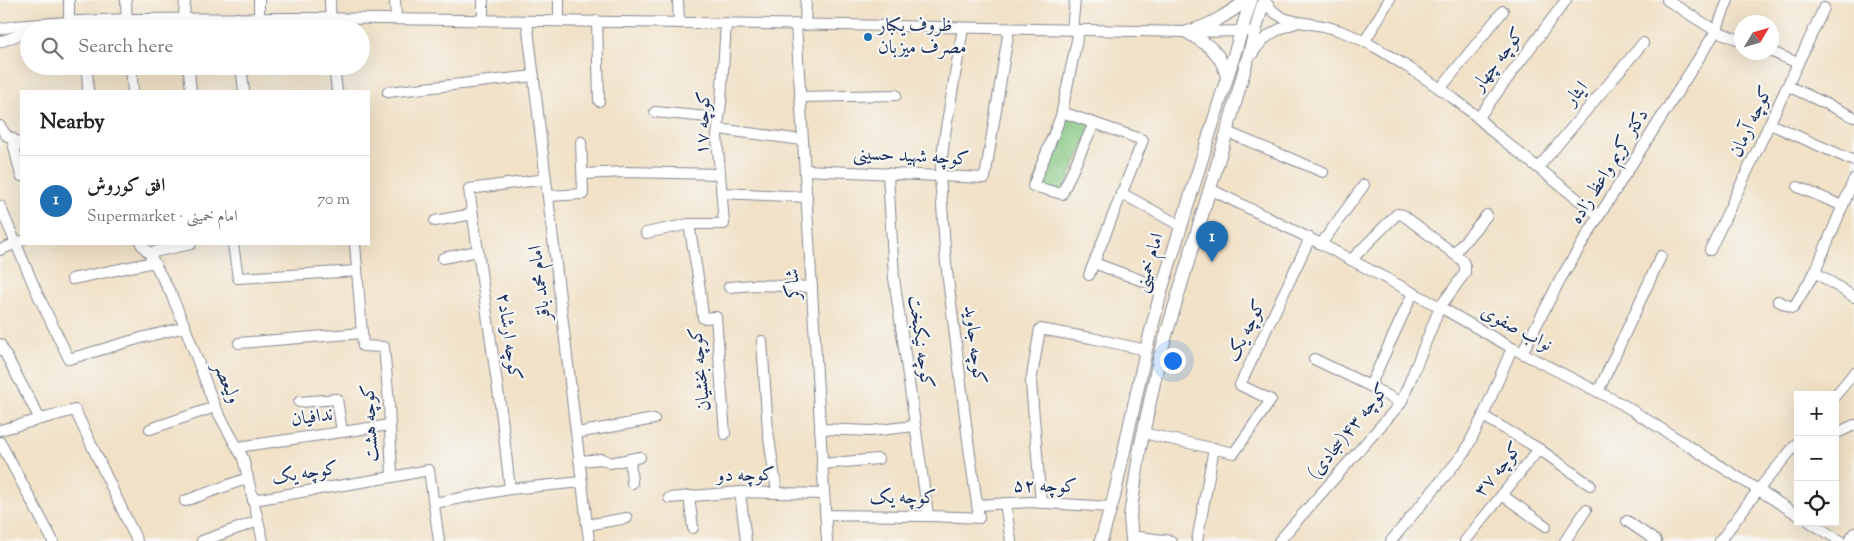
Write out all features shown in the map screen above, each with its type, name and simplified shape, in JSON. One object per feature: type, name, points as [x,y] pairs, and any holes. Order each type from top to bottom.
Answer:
[{"type":"main road","name":"امام خمینی","points":[[1101,541],[1111,507],[1146,350],[1162,288],[1249,0]]},
{"type":"main road","points":[[1187,32],[1204,28],[1227,16],[1249,0]]},
{"type":"main road","name":"امام خمینی","points":[[1132,539],[1130,516],[1143,433],[1160,355],[1227,132],[1264,0]]},
{"type":"main road","points":[[1187,32],[1214,50],[1223,62],[1227,76]]},
{"type":"street","points":[[69,0],[69,20]]},
{"type":"street","points":[[126,0],[127,20]]},
{"type":"street","points":[[184,18],[185,0]]},
{"type":"street","points":[[259,0],[259,18]]},
{"type":"street","points":[[330,0],[330,20]]},
{"type":"street","points":[[395,0],[396,19]]},
{"type":"street","points":[[483,0],[484,20]]},
{"type":"street","points":[[559,0],[559,21]]},
{"type":"street","points":[[678,0],[679,23]]},
{"type":"street","name":"شاکر","points":[[806,0],[801,24],[800,97],[827,541]]},
{"type":"street","points":[[1075,0],[1076,30],[1062,112],[1033,186],[1062,194],[1094,123]]},
{"type":"street","points":[[1264,0],[1273,12],[1280,17],[1297,23],[1330,28],[1365,40],[1440,89],[1478,117],[1493,132],[1599,216]]},
{"type":"street","points":[[1365,40],[1389,0]]},
{"type":"street","name":"کوچه چهار","points":[[1478,117],[1566,0]]},
{"type":"street","points":[[1667,0],[1716,31],[1734,38]]},
{"type":"street","name":"دکتر کریم واعظ زاده","points":[[1522,353],[1561,278],[1716,31],[1728,0]]},
{"type":"street","name":"کوچه آرمان","points":[[1710,250],[1824,8]]},
{"type":"street","points":[[1440,89],[1502,11]]},
{"type":"street","points":[[165,20],[184,18],[202,20]]},
{"type":"street","points":[[252,20],[259,18],[283,20]]},
{"type":"street","points":[[370,21],[396,19],[726,23],[1255,32]]},
{"type":"street","name":"امام محمد باقر","points":[[527,21],[589,541]]},
{"type":"street","points":[[597,22],[599,101]]},
{"type":"street","name":"کوچه ۱۷","points":[[690,224],[724,224],[718,129],[726,23]]},
{"type":"street","points":[[1246,64],[1255,49],[1266,37],[1279,28],[1297,23]]},
{"type":"street","points":[[0,29],[20,26]]},
{"type":"street","name":"کوچه جاوید","points":[[963,28],[940,176],[946,263],[969,448],[980,518]]},
{"type":"street","name":"کوچه شهید حسینی","points":[[805,170],[985,178],[1009,29]]},
{"type":"street","points":[[0,42],[20,34]]},
{"type":"street","name":"ایثار","points":[[1538,168],[1643,43]]},
{"type":"street","points":[[1779,55],[1798,63]]},
{"type":"street","points":[[87,75],[88,90]]},
{"type":"street","points":[[132,75],[133,90]]},
{"type":"street","points":[[190,75],[191,90]]},
{"type":"street","points":[[242,75],[244,90]]},
{"type":"street","points":[[335,75],[337,90]]},
{"type":"street","points":[[388,92],[534,76]]},
{"type":"street","points":[[1788,86],[1854,116]]},
{"type":"street","points":[[800,97],[896,95]]},
{"type":"street","points":[[655,112],[719,118]]},
{"type":"street","points":[[1062,112],[1143,140],[1089,275]]},
{"type":"street","points":[[1770,124],[1854,161]]},
{"type":"street","points":[[718,129],[803,140]]},
{"type":"street","points":[[1227,132],[1323,172]]},
{"type":"street","points":[[8,135],[20,173]]},
{"type":"street","points":[[548,196],[583,194],[581,142]]},
{"type":"street","points":[[582,174],[625,172],[720,174]]},
{"type":"street","name":"کوچه نیکبخت","points":[[888,173],[894,278],[928,515]]},
{"type":"street","name":"کوچه ارشاد۲","points":[[510,489],[469,189],[546,179]]},
{"type":"street","points":[[1778,301],[1793,308],[1815,272],[1854,179]]},
{"type":"street","points":[[1321,244],[1364,185]]},
{"type":"street","points":[[1798,187],[1843,206]]},
{"type":"street","name":"نواب صفوی","points":[[1210,189],[1310,238],[1440,307],[1512,348],[1622,404],[1794,512]]},
{"type":"street","points":[[722,193],[807,198]]},
{"type":"street","points":[[1122,193],[1181,226]]},
{"type":"street","points":[[0,206],[18,242],[37,293],[69,359],[185,327]]},
{"type":"street","points":[[436,221],[473,214]]},
{"type":"street","points":[[1351,260],[1397,214],[1404,215],[1454,254],[1487,215]]},
{"type":"street","points":[[646,233],[690,224]]},
{"type":"street","name":"کوچه بخشیان","points":[[690,224],[703,318],[716,317],[725,434]]},
{"type":"street","name":"کوچه یک","points":[[1214,448],[1234,453],[1270,400],[1240,386],[1310,238]]},
{"type":"street","points":[[0,250],[18,242]]},
{"type":"street","name":"ولیعصر","points":[[142,245],[152,258],[185,327],[215,407],[243,458],[263,541]]},
{"type":"street","points":[[72,279],[152,258],[188,245]]},
{"type":"street","points":[[233,245],[238,278],[357,271]]},
{"type":"street","points":[[239,343],[362,333],[355,245]]},
{"type":"street","points":[[443,258],[478,251]]},
{"type":"street","name":"کوچه ۴۳(سجادی)","points":[[1279,541],[1401,403],[1419,354],[1440,307],[1464,273],[1466,266],[1454,254]]},
{"type":"street","points":[[1598,392],[1661,256]]},
{"type":"street","points":[[1094,263],[1162,288]]},
{"type":"street","points":[[1815,272],[1854,296]]},
{"type":"street","points":[[729,286],[812,286]]},
{"type":"street","points":[[1370,386],[1413,293]]},
{"type":"street","points":[[1041,503],[1031,382],[1040,329],[1146,350]]},
{"type":"street","name":"کوچه هشت","points":[[362,333],[363,346],[384,347],[392,477],[429,470],[439,541]]},
{"type":"street","points":[[762,341],[768,431],[777,493]]},
{"type":"street","points":[[0,344],[40,419]]},
{"type":"street","points":[[1390,541],[1465,452],[1483,416],[1512,348]]},
{"type":"street","points":[[1314,359],[1401,403]]},
{"type":"street","points":[[1839,391],[1854,373]]},
{"type":"street","points":[[299,402],[337,399],[342,432]]},
{"type":"street","points":[[150,428],[215,407]]},
{"type":"street","points":[[0,430],[76,410],[137,541]]},
{"type":"street","name":"کوچه ۳۷","points":[[1465,541],[1539,449],[1483,416]]},
{"type":"street","points":[[577,433],[654,419]]},
{"type":"street","name":"ندافیان","points":[[238,447],[390,425]]},
{"type":"street","points":[[820,429],[871,431],[914,426]]},
{"type":"street","points":[[1839,432],[1854,426]]},
{"type":"street","points":[[1143,433],[1214,448],[1197,541]]},
{"type":"street","points":[[0,442],[53,541]]},
{"type":"street","points":[[1720,541],[1758,490],[1794,447]]},
{"type":"street","points":[[1539,449],[1590,485]]},
{"type":"street","points":[[580,461],[602,459],[610,463],[635,458],[632,483]]},
{"type":"street","points":[[822,464],[878,460]]},
{"type":"street","name":"کوچه یک","points":[[253,500],[392,477]]},
{"type":"street","points":[[185,501],[248,478]]},
{"type":"street","points":[[434,503],[510,489],[582,482]]},
{"type":"street","points":[[740,492],[746,541]]},
{"type":"street","name":"کوچه دو","points":[[669,498],[740,492],[824,494]]},
{"type":"street","points":[[1502,495],[1546,526]]},
{"type":"street","points":[[689,496],[694,528]]},
{"type":"street","points":[[1005,503],[1011,541]]},
{"type":"street","name":"کوچه ۵۲","points":[[978,505],[1041,503],[1111,507]]},
{"type":"street","points":[[1565,541],[1586,510]]},
{"type":"street","name":"کوچه یک","points":[[826,515],[928,515],[980,518]]},
{"type":"street","points":[[587,525],[627,518]]},
{"type":"street","points":[[202,541],[258,521]]},
{"type":"street","points":[[1628,521],[1656,541]]},
{"type":"street","points":[[1816,526],[1840,541]]},
{"type":"street","points":[[1849,541],[1854,533]]},
{"type":"street","points":[[1132,539],[1171,541]]},
{"type":"green space","points":[[1061,116],[1094,123],[1062,194],[1033,186]]},
{"type":"place","name":"ظروف یکبار مصرف میزبان","points":[[868,37]]},
{"type":"place","name":"افق کوروش","points":[[1212,262]]}]
